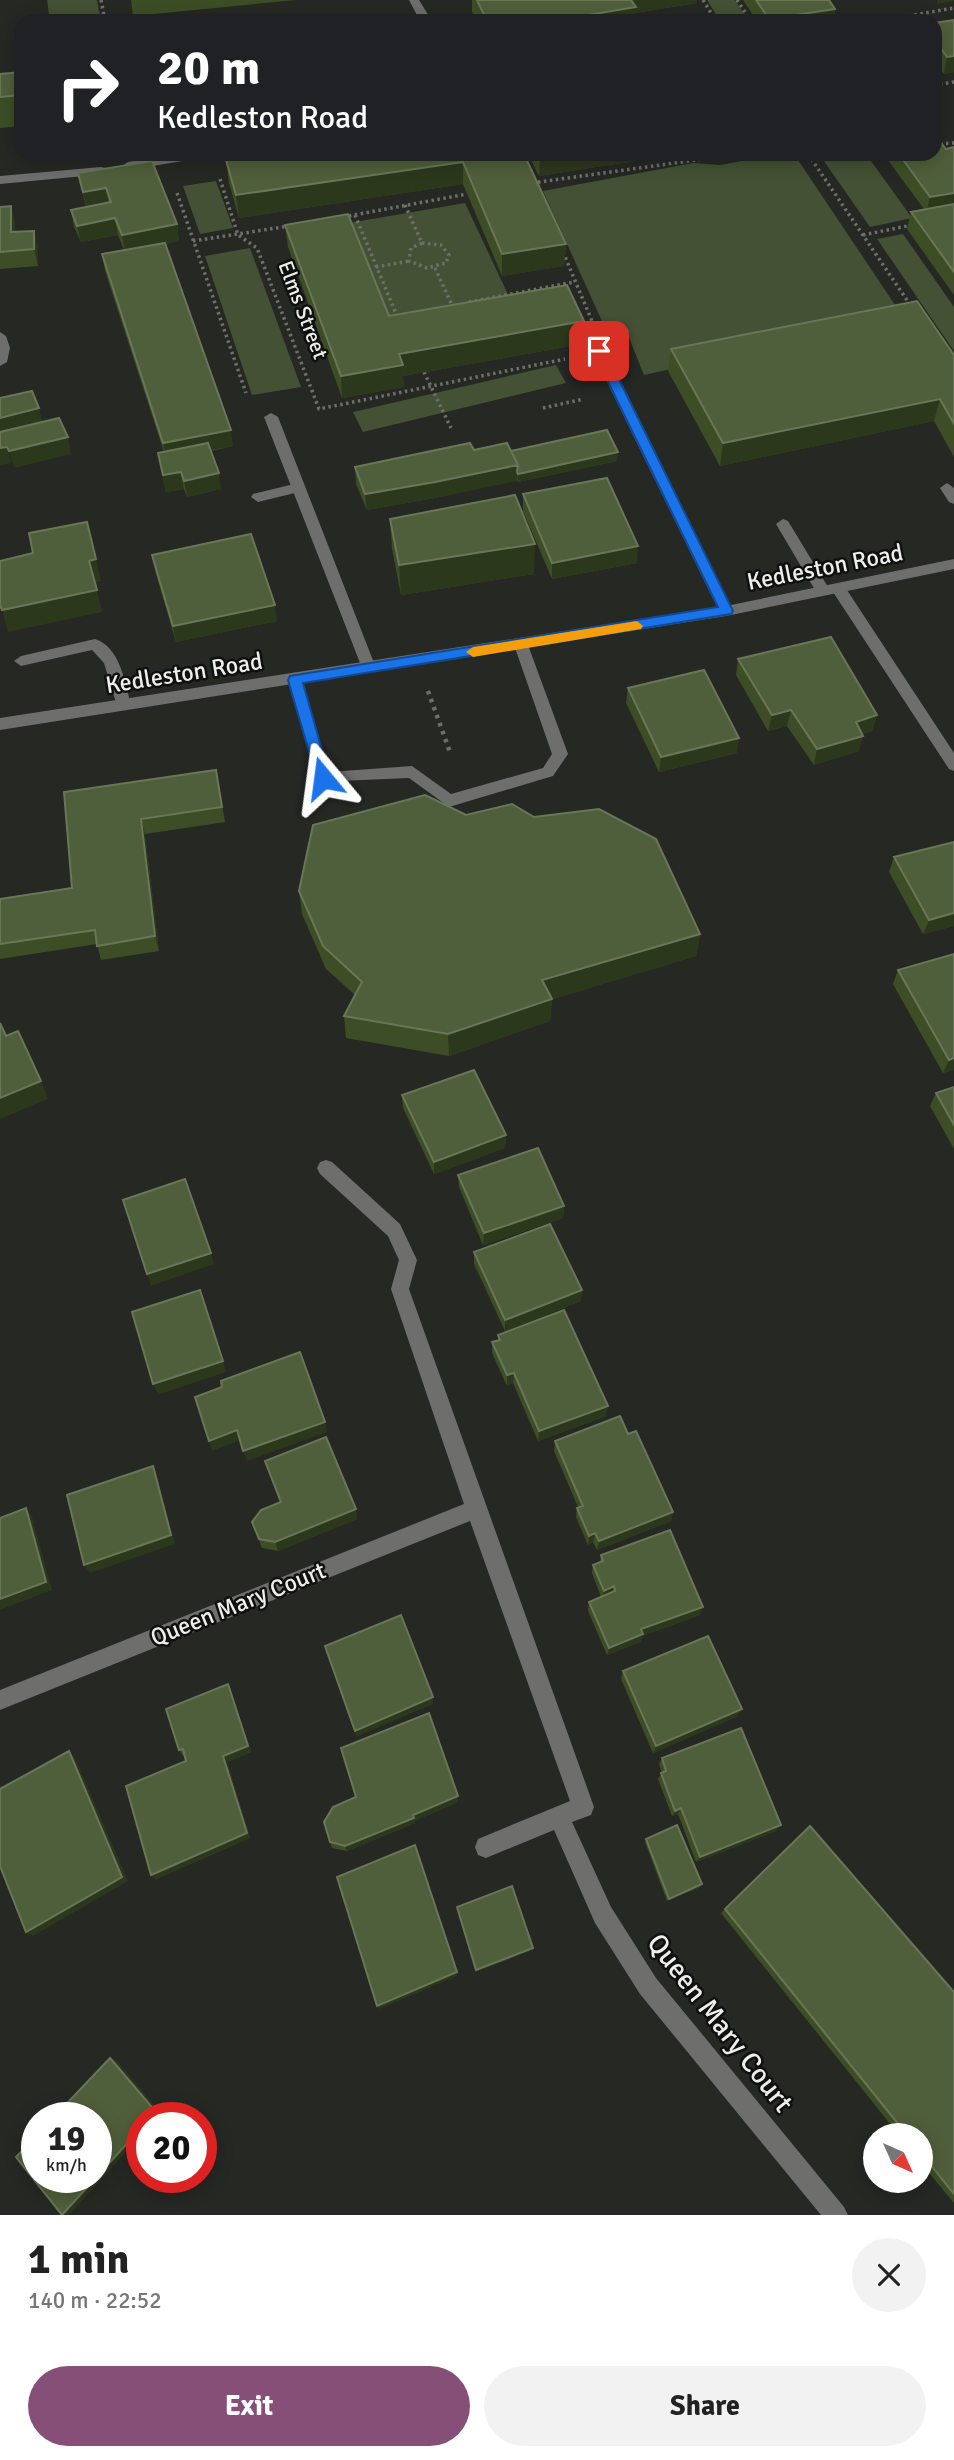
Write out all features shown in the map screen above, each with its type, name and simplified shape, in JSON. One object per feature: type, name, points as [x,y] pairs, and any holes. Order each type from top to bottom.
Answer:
[{"type":"street","points":[[0,180],[43,178],[158,161]]},
{"type":"street","points":[[0,336],[3,348],[0,362]]},
{"type":"street","points":[[599,351],[726,611]]},
{"type":"street","points":[[271,416],[369,668]]},
{"type":"street","points":[[258,496],[298,488]]},
{"type":"street","points":[[783,524],[954,765]]},
{"type":"street","name":"Kedleston Road","points":[[0,724],[726,611],[954,564]]},
{"type":"street","points":[[22,661],[95,644],[107,654],[113,667],[123,705]]},
{"type":"street","points":[[295,680],[323,778],[412,772],[449,801],[548,772],[560,754],[521,645]]},
{"type":"street","points":[[326,1168],[394,1230],[408,1260],[400,1289],[475,1509],[583,1807],[486,1847]]},
{"type":"street","name":"Queen Mary Court","points":[[0,1700],[475,1509]]},
{"type":"street","name":"Queen Mary Court","points":[[559,1817],[603,1915],[648,1986],[836,2215]]},
{"type":"path","points":[[919,14],[954,8]]},
{"type":"path","points":[[165,161],[246,394]]},
{"type":"path","points":[[527,184],[677,161]]},
{"type":"path","points":[[813,161],[917,314]]},
{"type":"path","points":[[532,173],[539,188]]},
{"type":"path","name":"Elms Street","points":[[219,177],[238,234],[257,248],[319,409],[432,387]]},
{"type":"path","points":[[342,217],[467,194]]},
{"type":"path","points":[[405,205],[422,243]]},
{"type":"path","points":[[355,215],[403,326]]},
{"type":"path","points":[[863,235],[915,224]]},
{"type":"path","points":[[193,241],[290,226]]},
{"type":"path","points":[[376,267],[409,261],[418,267],[435,268],[446,263],[449,251],[441,245],[422,243],[411,248],[409,261]]},
{"type":"path","points":[[432,387],[599,351],[603,345],[561,247]]},
{"type":"path","points":[[435,268],[452,305],[441,307]]},
{"type":"path","points":[[466,303],[574,282]]},
{"type":"path","points":[[397,316],[408,314]]},
{"type":"path","points":[[425,372],[451,428]]},
{"type":"path","points":[[417,661],[466,796]]},
{"type":"green space","points":[[47,0],[97,0],[100,14],[49,14]]},
{"type":"green space","points":[[707,0],[735,0],[744,14],[716,14]]},
{"type":"green space","points":[[742,161],[799,161],[903,317],[644,375],[629,338],[611,341],[543,191],[693,163],[720,165]]},
{"type":"green space","points":[[824,161],[871,161],[912,218],[870,227]]},
{"type":"green space","points":[[216,181],[233,228],[200,234],[183,186]]},
{"type":"green space","points":[[465,203],[512,303],[394,328],[349,223]]},
{"type":"green space","points":[[903,234],[954,307],[954,351],[877,239]]},
{"type":"green space","points":[[250,248],[301,387],[252,395],[205,256]]},
{"type":"green space","points":[[556,365],[566,383],[363,432],[353,412]]},
{"type":"building","points":[[477,0],[631,0],[636,7],[594,14],[484,14]]},
{"type":"building","points":[[756,0],[829,0],[835,9],[802,14],[766,14]]},
{"type":"building","points":[[954,20],[954,56],[947,57],[942,50],[942,22]]},
{"type":"building","points":[[14,73],[14,96],[0,97],[0,74]]},
{"type":"building","points":[[942,144],[946,149],[954,147],[954,193],[930,197],[904,161],[942,161]]},
{"type":"building","points":[[152,161],[177,224],[122,235],[115,218],[77,226],[71,210],[111,202],[106,188],[83,192],[78,173]]},
{"type":"building","points":[[226,161],[527,161],[566,244],[502,254],[463,162],[236,195]]},
{"type":"building","points":[[954,204],[954,272],[911,212]]},
{"type":"building","points":[[11,206],[11,232],[34,231],[34,249],[0,252],[0,207]]},
{"type":"building","points":[[348,214],[389,316],[567,285],[584,321],[399,354],[403,365],[341,376],[285,225]]},
{"type":"building","points":[[165,243],[231,430],[163,443],[102,254]]},
{"type":"building","points":[[917,301],[954,355],[954,424],[940,399],[723,443],[671,349]]},
{"type":"building","points":[[32,391],[39,408],[0,418],[0,398]]},
{"type":"building","points":[[59,418],[68,437],[9,451],[7,447],[0,448],[0,432]]},
{"type":"building","points":[[607,430],[618,452],[518,474],[517,472],[518,465],[511,451]]},
{"type":"building","points":[[208,443],[219,473],[184,481],[181,472],[163,475],[158,453]]},
{"type":"building","points":[[470,443],[474,450],[507,443],[518,465],[365,494],[355,467]]},
{"type":"building","points":[[607,478],[638,546],[552,563],[523,494]]},
{"type":"building","points":[[515,495],[535,544],[399,565],[390,519]]},
{"type":"building","points":[[87,522],[96,559],[89,561],[97,590],[2,610],[0,561],[33,553],[29,533]]},
{"type":"building","points":[[251,534],[275,605],[173,626],[152,555]]},
{"type":"building","points":[[831,637],[877,715],[856,722],[863,736],[817,749],[791,710],[772,715],[738,659]]},
{"type":"building","points":[[704,670],[739,738],[661,757],[628,688]]},
{"type":"building","points":[[216,770],[222,807],[141,819],[155,936],[97,946],[95,930],[0,944],[0,899],[72,888],[64,792]]},
{"type":"building","points":[[425,795],[466,815],[512,804],[534,817],[599,809],[656,839],[700,934],[542,980],[552,999],[448,1034],[344,1016],[362,982],[323,946],[299,891],[313,825]]},
{"type":"building","points":[[954,842],[954,913],[929,920],[894,857]]},
{"type":"building","points":[[954,954],[954,1058],[949,1060],[898,970]]},
{"type":"building","points":[[0,1023],[6,1036],[18,1031],[41,1081],[0,1098]]},
{"type":"building","points":[[474,1070],[506,1135],[434,1162],[402,1095]]},
{"type":"building","points":[[954,1087],[954,1125],[936,1093]]},
{"type":"building","points":[[538,1148],[564,1206],[484,1233],[458,1175]]},
{"type":"building","points":[[185,1179],[211,1253],[147,1274],[123,1200]]},
{"type":"building","points":[[550,1224],[582,1290],[505,1320],[474,1252]]},
{"type":"building","points":[[200,1290],[223,1361],[153,1384],[132,1312]]},
{"type":"building","points":[[564,1310],[608,1406],[539,1431],[514,1373],[507,1375],[492,1342],[500,1340],[498,1335]]},
{"type":"building","points":[[300,1352],[325,1422],[243,1451],[237,1430],[209,1441],[195,1397],[222,1387],[221,1381]]},
{"type":"building","points":[[620,1416],[628,1434],[636,1431],[673,1512],[599,1541],[595,1533],[589,1536],[577,1508],[583,1506],[555,1441]]},
{"type":"building","points":[[326,1437],[356,1509],[275,1542],[259,1539],[252,1522],[261,1510],[281,1502],[265,1461]]},
{"type":"building","points":[[153,1466],[171,1535],[84,1565],[67,1495]]},
{"type":"building","points":[[26,1508],[46,1582],[0,1599],[0,1518]]},
{"type":"building","points":[[670,1530],[703,1607],[641,1629],[643,1634],[609,1648],[589,1602],[615,1591],[614,1586],[604,1591],[593,1565],[603,1561],[601,1555]]},
{"type":"building","points":[[401,1615],[433,1697],[355,1731],[325,1646]]},
{"type":"building","points":[[708,1636],[742,1709],[656,1746],[623,1671]]},
{"type":"building","points":[[228,1684],[248,1746],[223,1756],[247,1833],[151,1875],[126,1786],[186,1761],[183,1749],[179,1750],[166,1709]]},
{"type":"building","points":[[429,1713],[458,1796],[413,1815],[414,1818],[345,1846],[330,1842],[324,1822],[333,1807],[356,1797],[341,1748]]},
{"type":"building","points":[[741,1728],[781,1825],[700,1857],[681,1808],[675,1811],[661,1773],[666,1771],[662,1758]]},
{"type":"building","points":[[69,1751],[122,1877],[26,1932],[0,1866],[0,1789]]},
{"type":"building","points":[[677,1825],[702,1884],[669,1899],[646,1839]]},
{"type":"building","points":[[810,1826],[954,1992],[954,2194],[933,2168],[933,2123],[897,2123],[725,1909]]},
{"type":"building","points":[[415,1845],[457,1972],[377,2006],[337,1877]]},
{"type":"building","points":[[512,1886],[533,1948],[476,1970],[457,1907]]},
{"type":"building","points":[[110,2058],[147,2102],[126,2102],[126,2145],[112,2160],[112,2102],[68,2102]]},
{"type":"building","points":[[45,2193],[82,2193],[62,2215]]},
{"type":"slow traffic","points":[[473,652],[637,626]]},
{"type":"route","points":[[323,778],[295,680],[726,611],[599,351]]}]
